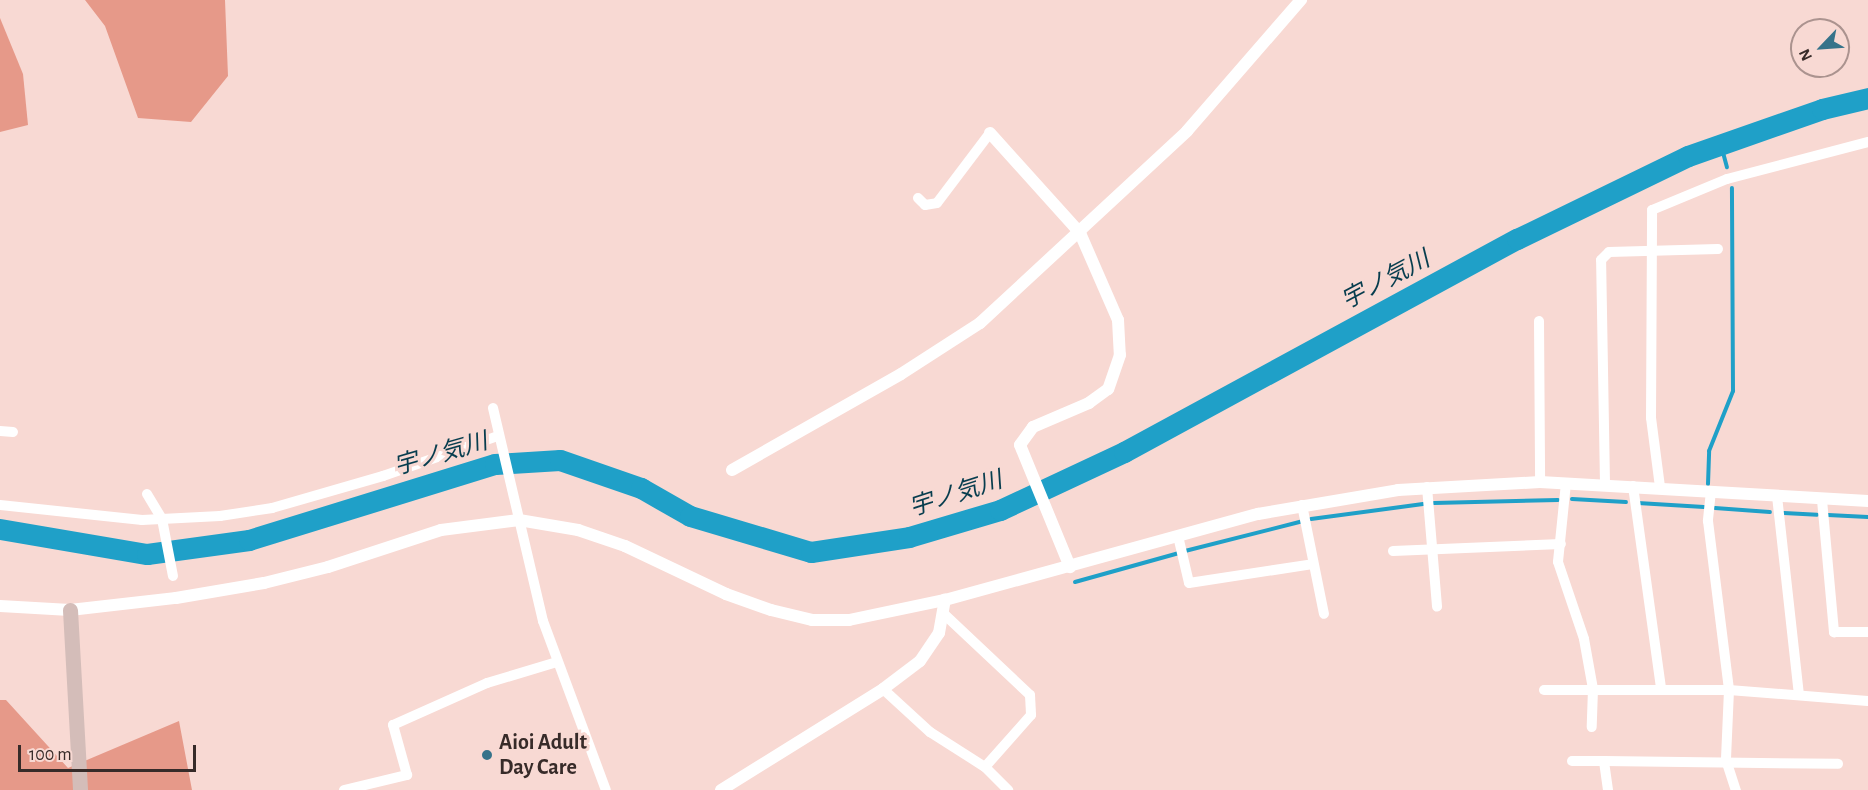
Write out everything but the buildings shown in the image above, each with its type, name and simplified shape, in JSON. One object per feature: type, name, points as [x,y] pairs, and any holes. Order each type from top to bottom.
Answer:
[{"type":"main road","points":[[70,610],[80,790]]},
{"type":"street","points":[[732,470],[901,374],[980,323],[1080,233],[1187,131],[1301,0]]},
{"type":"street","points":[[918,198],[925,205],[937,203],[990,133],[1080,233],[1118,320],[1120,355],[1114,377],[1099,397],[1027,431],[1020,445],[1070,567]]},
{"type":"street","points":[[1660,488],[1651,418],[1649,251],[1652,210],[1727,179],[1868,142]]},
{"type":"street","points":[[1605,484],[1601,260],[1609,252],[1718,249]]},
{"type":"street","points":[[1539,321],[1540,482]]},
{"type":"street","points":[[493,408],[498,438],[557,662],[606,790]]},
{"type":"street","points":[[0,431],[13,432]]},
{"type":"street","points":[[0,505],[163,521],[272,508],[383,476],[498,438]]},
{"type":"street","points":[[0,606],[70,610],[264,583],[441,530],[519,520],[578,530],[616,543],[726,594],[812,620],[886,615],[1302,505],[1427,487],[1540,482],[1605,484],[1822,500],[1868,501]]},
{"type":"street","points":[[1566,483],[1558,562],[1584,639],[1593,689],[1592,728]]},
{"type":"street","points":[[1633,486],[1661,688]]},
{"type":"street","points":[[1427,487],[1437,607]]},
{"type":"street","points":[[1711,491],[1708,521],[1729,690],[1726,760],[1736,790]]},
{"type":"street","points":[[147,494],[163,521],[173,576]]},
{"type":"street","points":[[1777,496],[1799,694]]},
{"type":"street","points":[[1822,500],[1834,632],[1868,632]]},
{"type":"street","points":[[1302,505],[1323,614]]},
{"type":"street","points":[[1178,536],[1189,583],[1313,564]]},
{"type":"street","points":[[1393,550],[1561,544]]},
{"type":"street","points":[[722,790],[883,689],[932,647],[944,614],[945,600]]},
{"type":"street","points":[[944,614],[1030,695],[1031,715],[985,767]]},
{"type":"street","points":[[344,790],[407,775],[393,725],[487,683],[557,662]]},
{"type":"street","points":[[1544,690],[1661,688],[1729,690],[1868,701]]},
{"type":"street","points":[[883,689],[930,732],[985,767],[1008,790]]},
{"type":"street","points":[[1604,760],[1608,790]]},
{"type":"street","points":[[1572,761],[1726,760],[1838,764]]},
{"type":"shaded area","points":[[85,0],[225,0],[228,76],[191,122],[138,118],[105,26]]},
{"type":"shaded area","points":[[0,18],[23,74],[28,125],[0,132]]},
{"type":"shaded area","points":[[0,700],[6,700],[68,768],[179,721],[192,790],[0,790]]},
{"type":"waterway","name":"宇ノ気川","points":[[0,529],[147,554],[249,540],[495,464],[560,460],[641,488],[690,516],[811,552],[909,537],[1000,510],[1124,452],[1517,239],[1688,156],[1822,109],[1868,98]]},
{"type":"waterway","points":[[1721,145],[1727,167]]},
{"type":"waterway","points":[[1708,484],[1709,451],[1733,391],[1732,188]]},
{"type":"waterway","points":[[1572,499],[1626,502]]},
{"type":"waterway","points":[[1434,503],[1558,500]]},
{"type":"waterway","points":[[1638,503],[1704,507]]},
{"type":"waterway","points":[[1311,519],[1423,504]]},
{"type":"waterway","points":[[1715,508],[1770,512]]},
{"type":"waterway","points":[[1784,513],[1817,515]]},
{"type":"waterway","points":[[1828,515],[1868,517]]},
{"type":"waterway","points":[[1185,551],[1300,522]]},
{"type":"waterway","points":[[1075,582],[1179,553]]},
{"type":"place","name":"Aioi Adult Day Care","points":[[487,755]]}]
